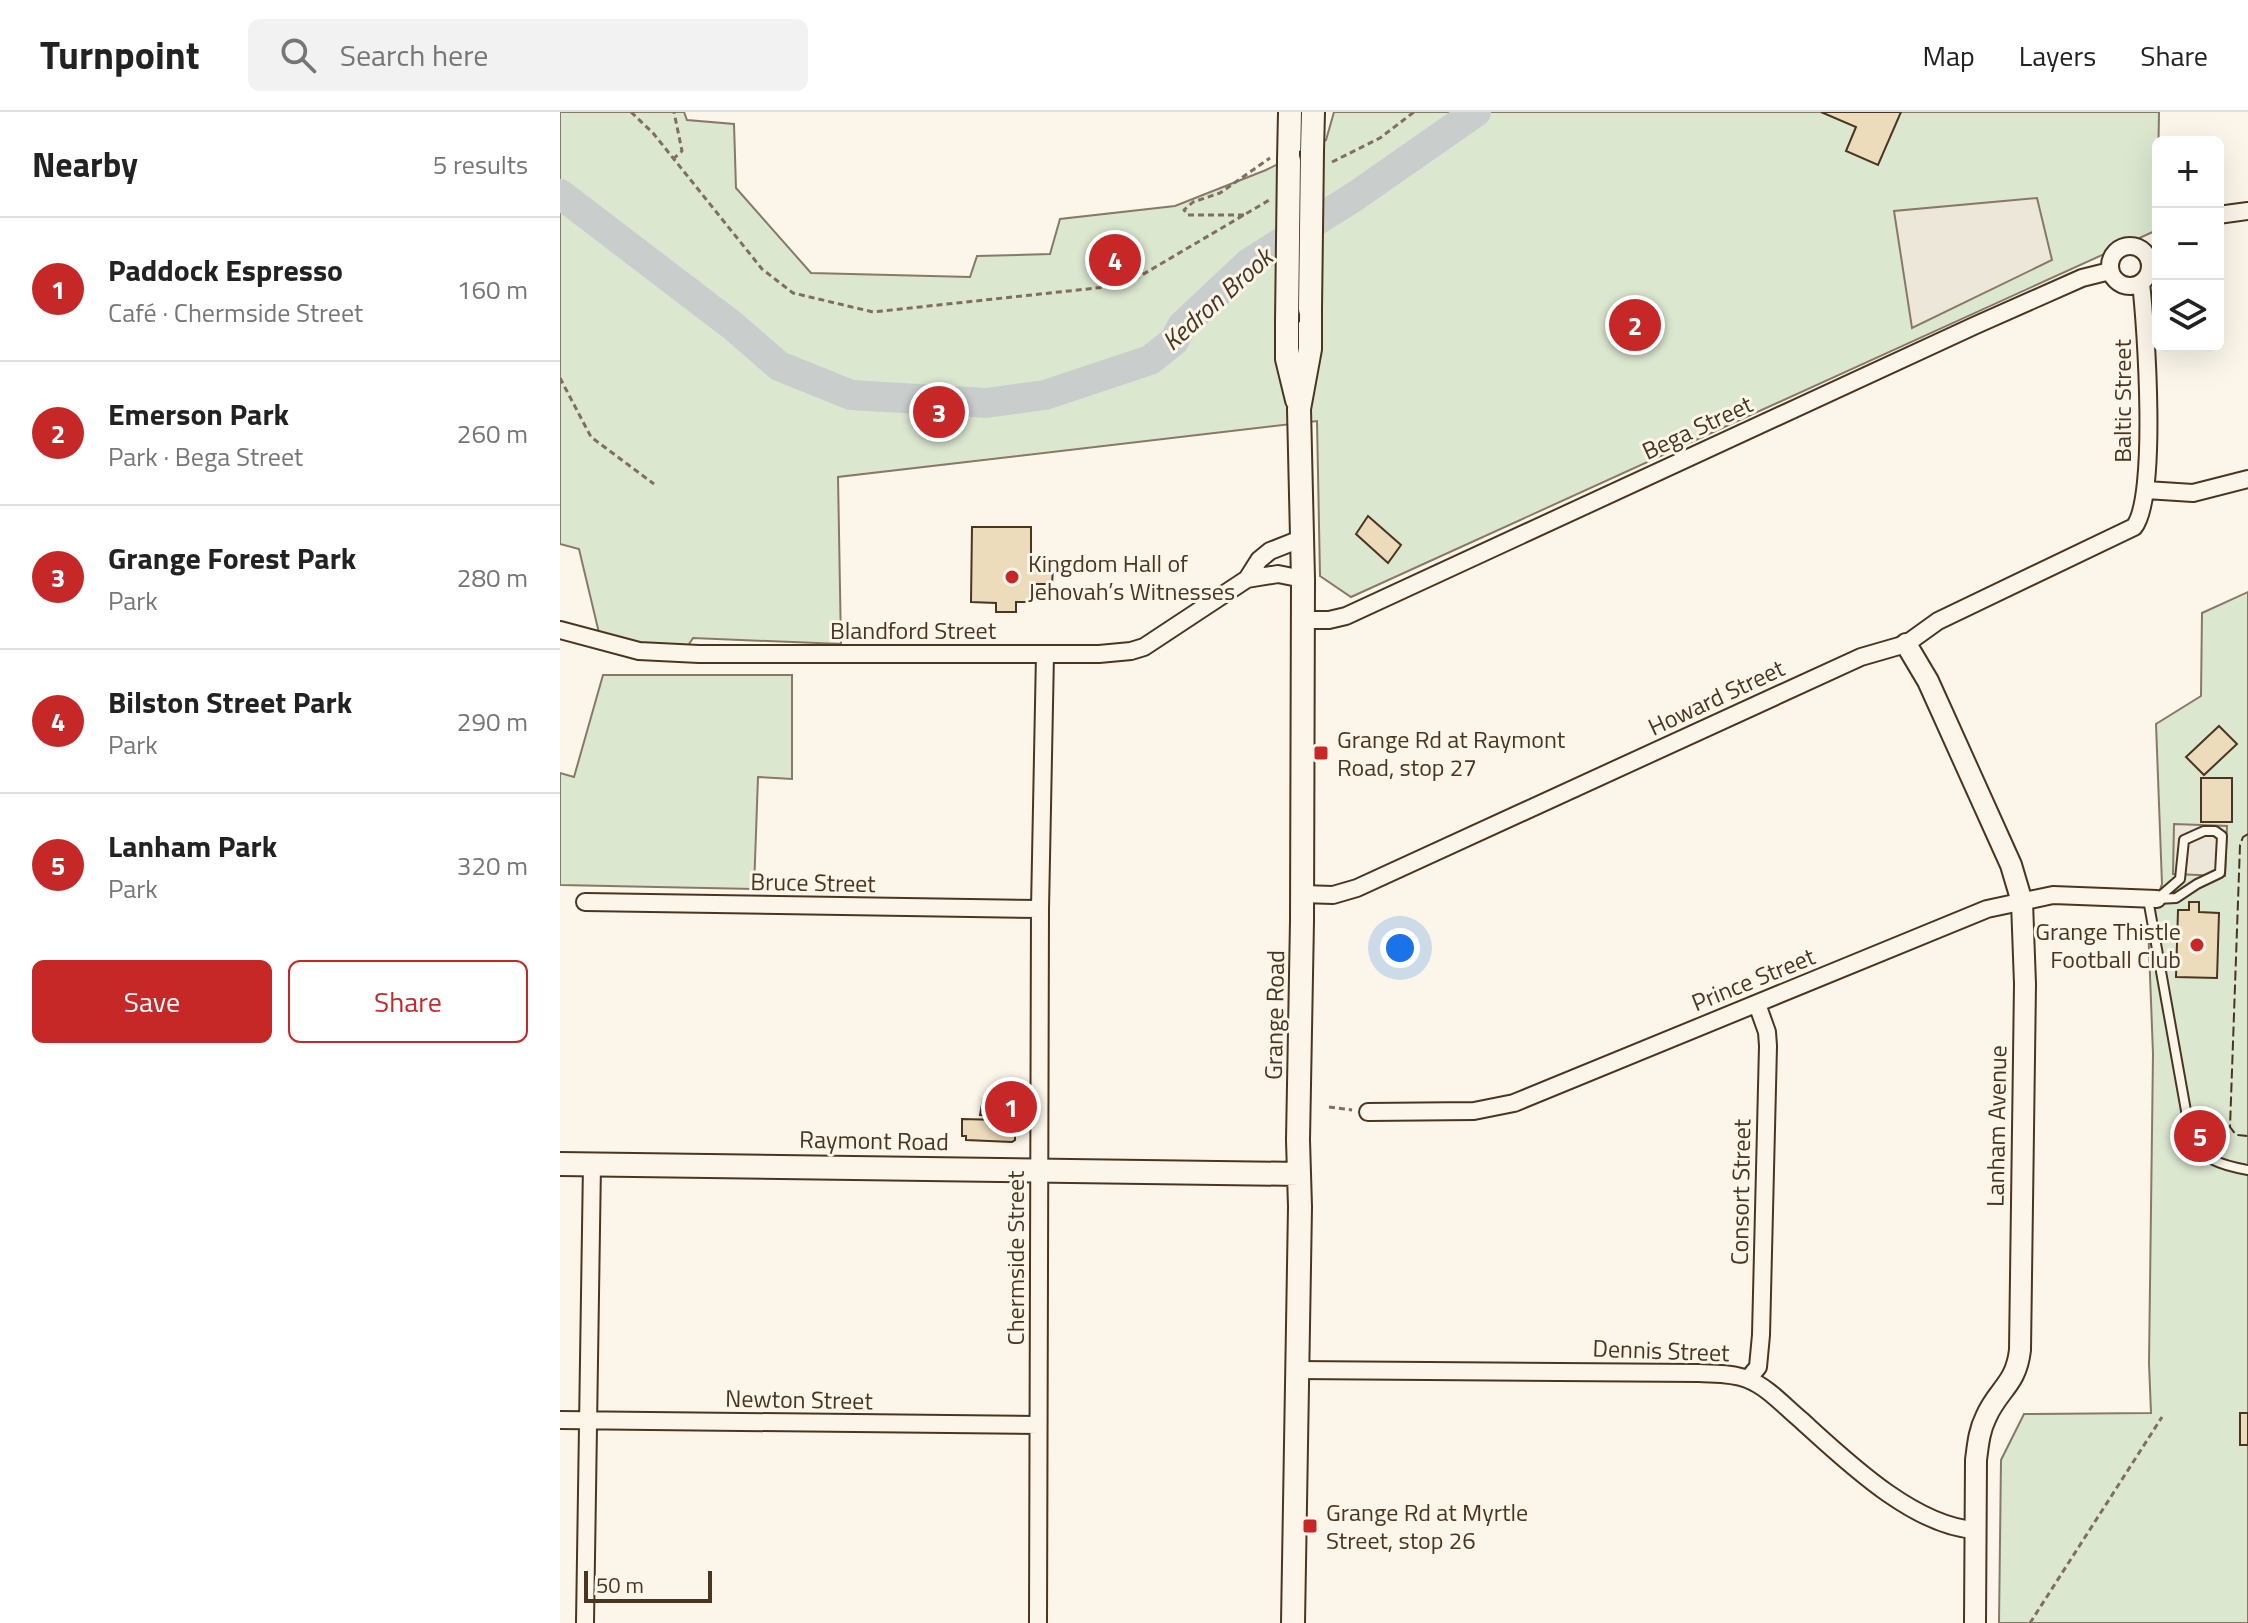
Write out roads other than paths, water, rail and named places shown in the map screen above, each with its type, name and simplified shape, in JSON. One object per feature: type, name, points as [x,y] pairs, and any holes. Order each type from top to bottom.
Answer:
[{"type":"main road","name":"Grange Road","points":[[1290,112],[1283,158],[1287,359],[1299,409],[1303,538],[1300,1207],[1293,1623]]},
{"type":"main road","name":"Grange Road","points":[[1299,409],[1310,349],[1320,158],[1313,112]]},
{"type":"main road","name":"Raymont Road","points":[[560,1161],[592,1164],[1299,1174]]},
{"type":"street","points":[[2224,214],[2248,211]]},
{"type":"street","points":[[2152,252],[2127,246],[2113,255],[2110,271],[2123,285],[2141,283],[2148,276],[2152,257]]},
{"type":"street","name":"Bega Street","points":[[1303,620],[1329,620],[1346,616],[1976,325],[2082,278],[2110,271]]},
{"type":"street","name":"Baltic Street","points":[[2141,283],[2148,349],[2146,490],[2141,519]]},
{"type":"street","points":[[2146,490],[2193,493],[2248,479]]},
{"type":"street","name":"Howard Street","points":[[1302,894],[1333,895],[1357,888],[1861,657],[1906,644],[1938,621],[2103,543],[2134,527],[2141,519]]},
{"type":"street","name":"Blandford Street","points":[[1247,579],[1259,560],[1270,551],[1303,538]]},
{"type":"street","name":"Blandford Street","points":[[560,630],[639,651],[684,654],[1115,653],[1144,647],[1247,579],[1278,574],[1303,579]]},
{"type":"street","name":"Lanham Avenue","points":[[1906,644],[1941,709],[2011,865],[2022,902],[2025,984],[2020,1350],[2013,1378],[1987,1414],[1979,1434],[1975,1623]]},
{"type":"street","name":"Chermside Street","points":[[1038,1623],[1040,909],[1045,654]]},
{"type":"street","name":"Prince Street","points":[[1368,1112],[1474,1111],[1498,1107],[1975,913],[2053,895],[2153,898]]},
{"type":"street","name":"Bruce Street","points":[[585,902],[1040,909]]},
{"type":"street","name":"Consort Street","points":[[1748,1379],[1758,1367],[1761,1335],[1768,1046],[1767,1032],[1757,1004]]},
{"type":"street","points":[[585,1623],[592,1164]]},
{"type":"street","name":"Dennis Street","points":[[1296,1370],[1699,1373],[1748,1379],[1763,1387],[1835,1451],[1901,1502],[1926,1517],[1959,1529],[1975,1530]]},
{"type":"street","name":"Newton Street","points":[[560,1420],[1038,1425]]},
{"type":"lane","points":[[2204,831],[2222,836],[2220,873],[2176,898],[2153,898],[2180,879],[2184,840],[2204,831]]},
{"type":"lane","points":[[2153,898],[2190,1133],[2197,1148],[2208,1159],[2248,1170]]},
{"type":"waterway","name":"Kedron Brook","points":[[560,194],[733,326],[779,366],[851,395],[986,403],[1045,395],[1150,360],[1174,341],[1182,326],[1249,263],[1354,197],[1476,112]]},
{"type":"place","name":"Bilston Street Park","points":[[1115,260]]},
{"type":"place","name":"Emerson Park","points":[[1635,325]]},
{"type":"place","name":"Grange Forest Park","points":[[939,412]]},
{"type":"place","name":"Kingdom Hall of Jehovah’s Witnesses","points":[[1012,577]]},
{"type":"place","name":"Grange Rd at Raymont Road, stop 27","points":[[1321,753]]},
{"type":"place","name":"Grange Thistle Football Club","points":[[2197,945]]},
{"type":"place","name":"Paddock Espresso","points":[[1011,1107]]},
{"type":"place","name":"Lanham Park","points":[[2200,1136]]},
{"type":"place","name":"Grange Rd at Myrtle Street, stop 26","points":[[1310,1526]]}]
